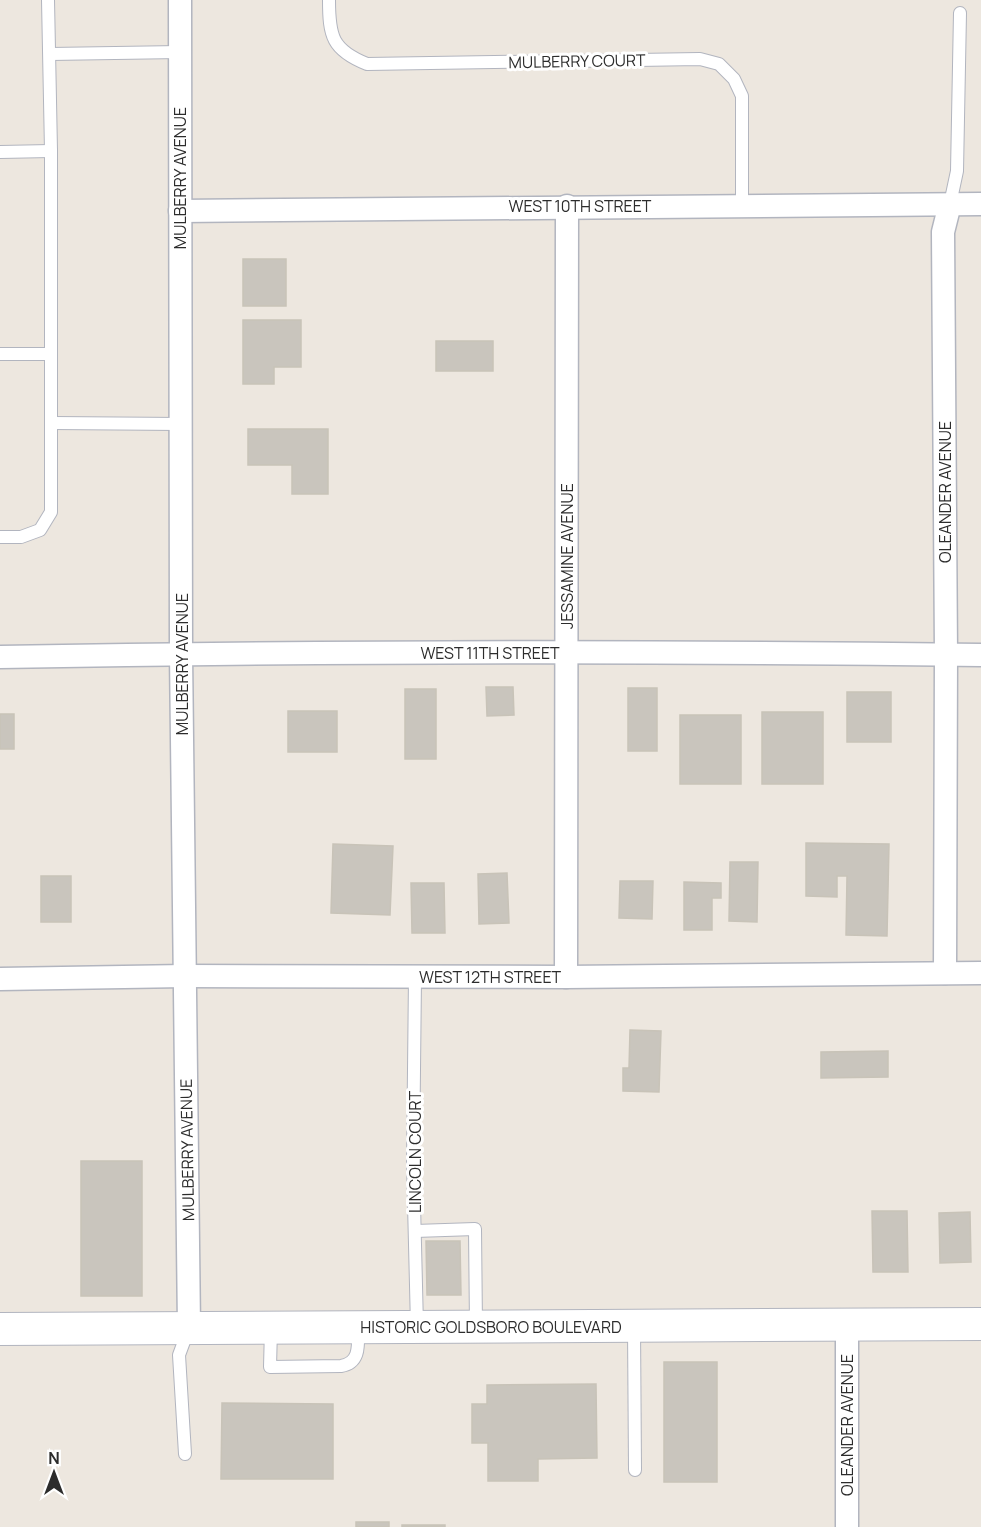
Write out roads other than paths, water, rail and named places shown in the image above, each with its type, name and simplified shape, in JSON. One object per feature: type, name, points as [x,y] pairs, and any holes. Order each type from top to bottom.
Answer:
[{"type":"street","name":"MULBERRY AVENUE","points":[[180,0],[181,654],[189,1328]]},
{"type":"street","name":"OLEANDER AVENUE","points":[[945,973],[946,654],[943,232],[950,204]]},
{"type":"street","name":"WEST 10TH STREET","points":[[180,211],[981,204]]},
{"type":"street","name":"JESSAMINE AVENUE","points":[[566,977],[567,206]]},
{"type":"street","name":"WEST 11TH STREET","points":[[0,657],[567,652],[981,655]]},
{"type":"street","name":"WEST 12TH STREET","points":[[0,979],[185,976],[566,977],[981,973]]},
{"type":"street","name":"OLEANDER AVENUE","points":[[847,1324],[847,1527]]},
{"type":"street","name":"HISTORIC GOLDSBORO BOULEVARD","points":[[0,1329],[981,1324]]},
{"type":"lane","points":[[0,537],[21,537],[40,530],[51,512],[51,152],[48,0]]},
{"type":"lane","name":"MULBERRY COURT","points":[[329,0],[329,26],[338,45],[350,57],[367,64],[700,59],[719,64],[734,79],[742,96],[742,206]]},
{"type":"lane","name":"OLEANDER AVENUE","points":[[950,204],[957,171],[960,14]]},
{"type":"lane","points":[[50,54],[180,52]]},
{"type":"lane","points":[[0,152],[51,152]]},
{"type":"lane","points":[[0,354],[50,354]]},
{"type":"lane","points":[[52,423],[181,424]]},
{"type":"lane","name":"LINCOLN COURT","points":[[415,977],[413,1162],[417,1327]]},
{"type":"lane","points":[[415,1231],[475,1229],[476,1327]]},
{"type":"lane","points":[[634,1327],[635,1470]]},
{"type":"lane","points":[[185,1454],[178,1356],[189,1328]]},
{"type":"lane","points":[[271,1328],[270,1367],[341,1366],[351,1363],[357,1355],[358,1328]]}]
